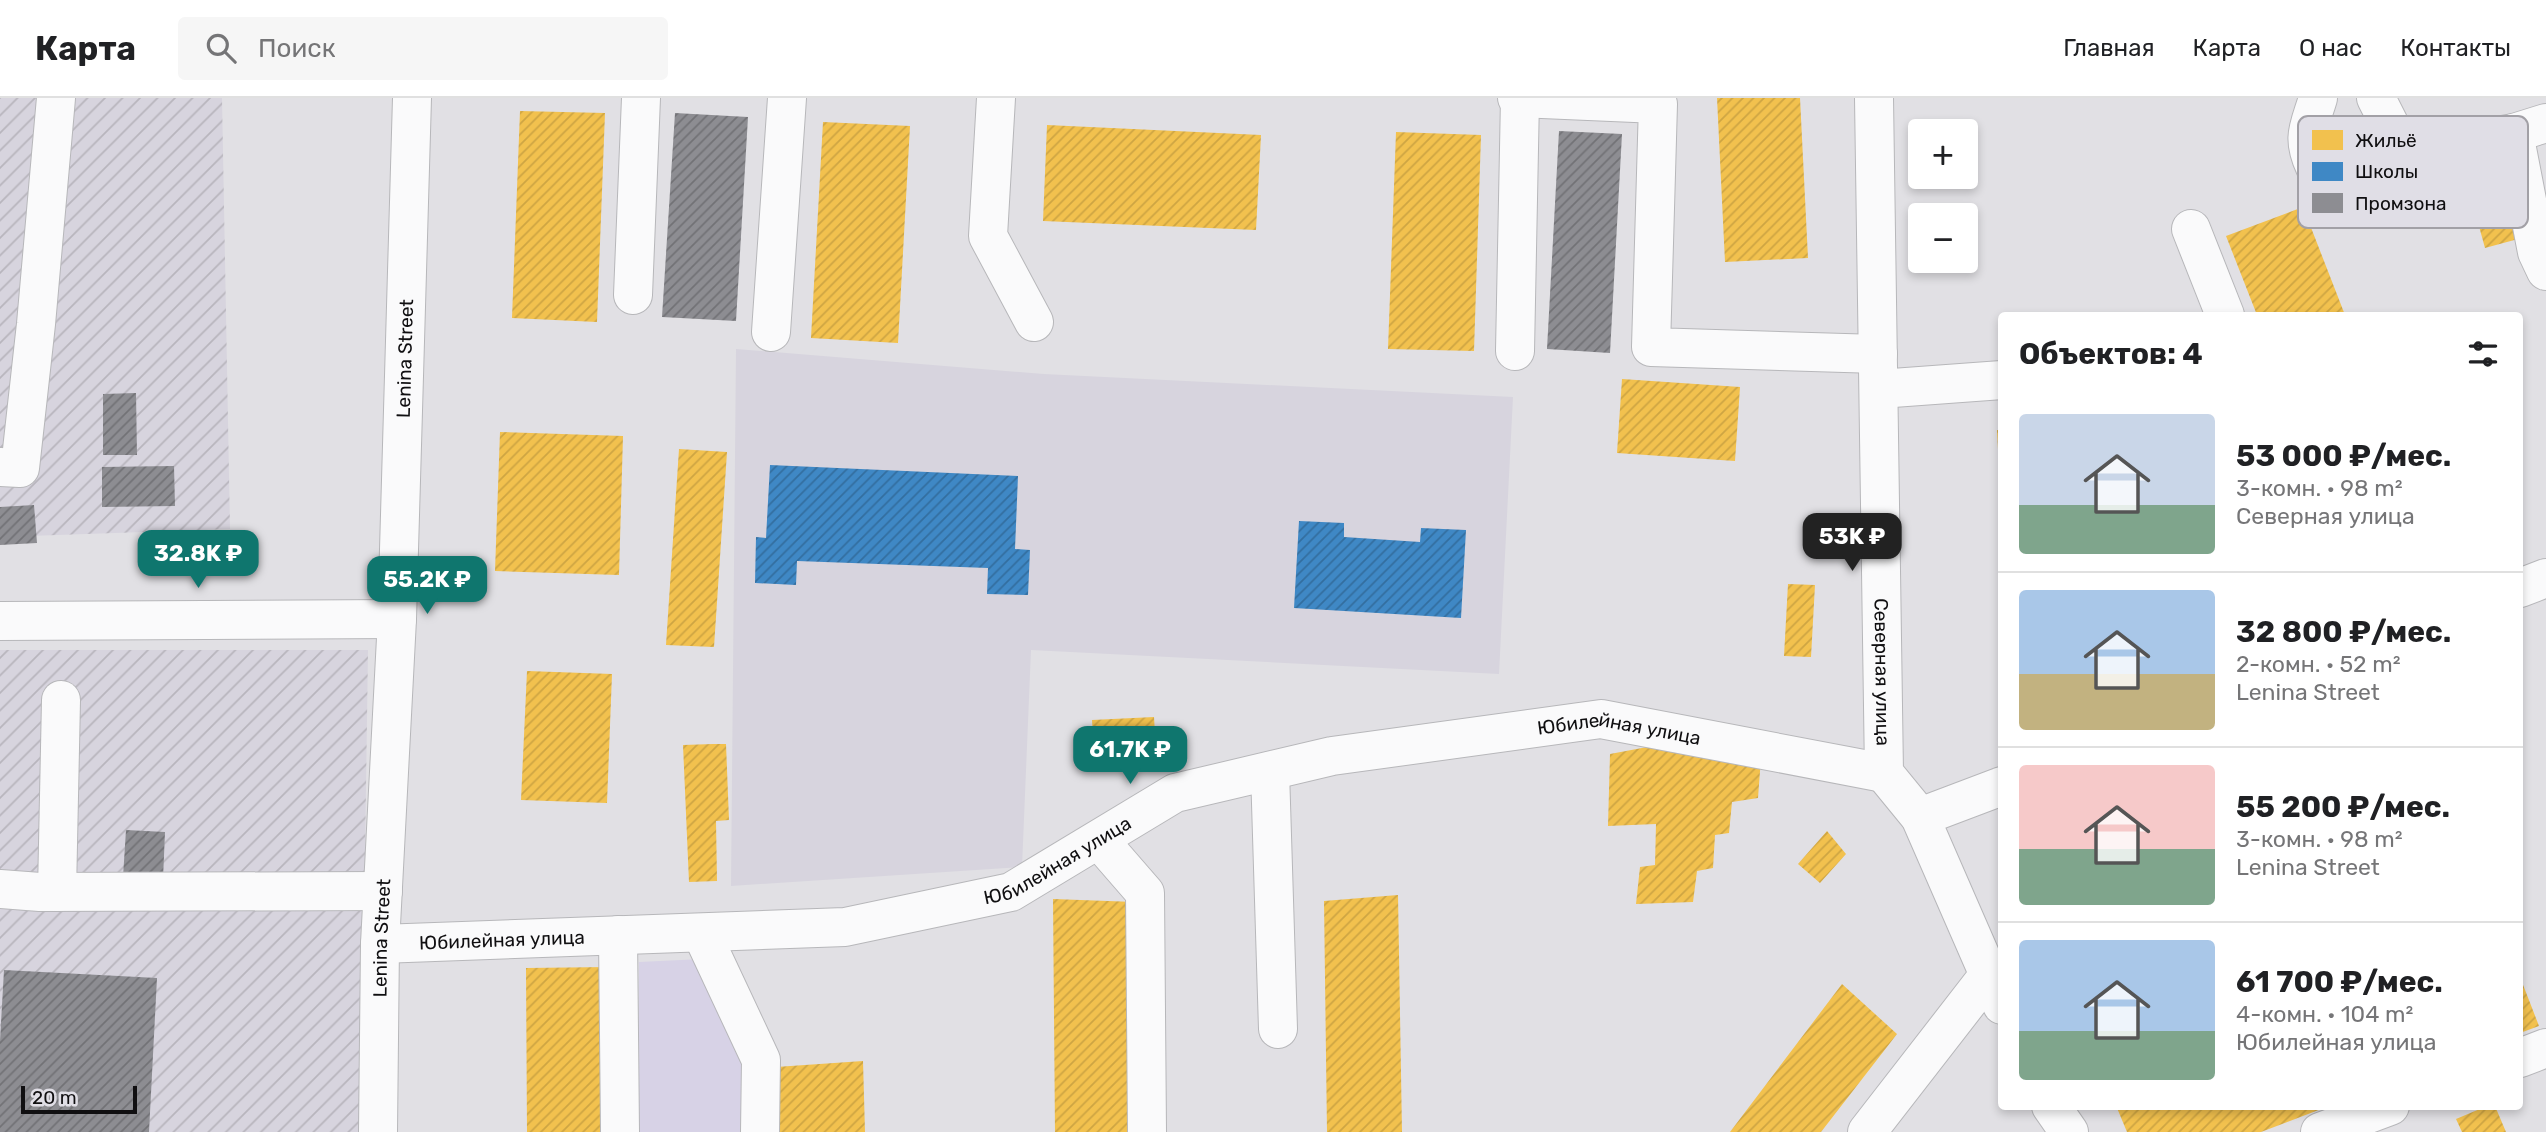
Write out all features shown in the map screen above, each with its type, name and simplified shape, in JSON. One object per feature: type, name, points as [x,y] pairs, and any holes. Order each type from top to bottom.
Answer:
[{"type":"street","points":[[0,467],[20,468],[56,98]]},
{"type":"street","name":"Lenina Street","points":[[378,1132],[380,944],[397,619],[412,98]]},
{"type":"street","points":[[633,295],[641,98]]},
{"type":"street","points":[[771,332],[787,98]]},
{"type":"street","points":[[996,98],[988,236],[1034,322]]},
{"type":"street","points":[[1514,351],[1519,98],[1658,101],[1651,347],[1878,372],[1998,380]]},
{"type":"street","name":"Северная улица","points":[[1874,98],[1884,773],[1920,817],[1997,984]]},
{"type":"street","points":[[2313,116],[2318,98]]},
{"type":"street","points":[[2376,98],[2385,116]]},
{"type":"street","points":[[2530,128],[2537,252],[2546,271]]},
{"type":"street","points":[[2191,229],[2224,312]]},
{"type":"street","points":[[2523,588],[2546,578]]},
{"type":"street","points":[[0,621],[397,619]]},
{"type":"street","points":[[57,892],[61,701]]},
{"type":"street","name":"Юбилейная улица","points":[[380,944],[845,928],[1011,892],[1175,793],[1332,756],[1601,719],[1884,773]]},
{"type":"street","points":[[1269,771],[1279,1029]]},
{"type":"street","points":[[1920,817],[1998,788]]},
{"type":"street","points":[[1099,840],[1145,893],[1147,1132]]},
{"type":"street","points":[[0,888],[57,892],[383,891]]},
{"type":"street","points":[[702,934],[761,1060],[760,1132]]},
{"type":"street","points":[[618,935],[620,1132]]},
{"type":"street","points":[[1867,1132],[1997,984]]},
{"type":"street","points":[[2523,1057],[2546,1048]]},
{"type":"street","points":[[2054,1110],[2069,1132]]},
{"type":"street","points":[[2320,1132],[2379,1110]]},
{"type":"shaded area","points":[[0,98],[222,98],[230,529],[0,537]]},
{"type":"shaded area","points":[[736,349],[1044,374],[1513,397],[1499,674],[1031,650],[1022,867],[731,886]]},
{"type":"shaded area","points":[[0,650],[368,650],[361,1132],[0,1132]]},
{"type":"shaded area","points":[[702,959],[748,1068],[748,1132],[638,1132],[639,962]]},
{"type":"building: Жильё","points":[[1717,98],[1800,98],[1808,258],[1725,262]]},
{"type":"building: Жильё","points":[[520,111],[605,113],[597,322],[512,318]]},
{"type":"building: Жильё","points":[[823,122],[910,126],[898,343],[811,338]]},
{"type":"building: Жильё","points":[[1047,125],[1261,135],[1256,230],[1043,221]]},
{"type":"building: Жильё","points":[[1396,132],[1481,135],[1474,351],[1388,349]]},
{"type":"building: Жильё","points":[[2298,209],[2298,228],[2311,228],[2344,312],[2256,312],[2226,236]]},
{"type":"building: Жильё","points":[[2479,228],[2515,228],[2518,239],[2485,248]]},
{"type":"building: Жильё","points":[[1622,379],[1740,387],[1735,461],[1617,453]]},
{"type":"building: Жильё","points":[[500,432],[623,436],[619,575],[495,571]]},
{"type":"building: Жильё","points":[[679,449],[727,452],[714,647],[666,645]]},
{"type":"building: Жильё","points":[[1788,584],[1815,585],[1811,657],[1784,656]]},
{"type":"building: Жильё","points":[[527,671],[612,674],[607,803],[521,800]]},
{"type":"building: Жильё","points":[[1154,717],[1156,750],[1094,753],[1092,720]]},
{"type":"building: Жильё","points":[[1674,742],[1761,758],[1758,798],[1732,802],[1729,833],[1715,835],[1713,868],[1697,871],[1693,902],[1636,904],[1640,867],[1655,865],[1656,824],[1608,826],[1610,754]]},
{"type":"building: Жильё","points":[[726,744],[729,820],[716,821],[717,881],[689,882],[683,745]]},
{"type":"building: Жильё","points":[[1827,831],[1846,854],[1820,883],[1798,864]]},
{"type":"building: Жильё","points":[[1398,895],[1402,1132],[1327,1132],[1324,901]]},
{"type":"building: Жильё","points":[[1053,899],[1135,902],[1139,1132],[1055,1132]]},
{"type":"building: Жильё","points":[[609,967],[608,1132],[527,1132],[526,968]]},
{"type":"building: Жильё","points":[[1842,984],[1897,1034],[1821,1132],[1730,1132]]},
{"type":"building: Жильё","points":[[2523,985],[2539,1026],[2523,1032]]},
{"type":"building: Жильё","points":[[863,1061],[865,1132],[778,1132],[776,1067]]},
{"type":"building: Жильё","points":[[2118,1110],[2319,1110],[2261,1132],[2127,1132]]},
{"type":"building: Жильё","points":[[2477,1110],[2497,1110],[2506,1132],[2462,1132],[2456,1119]]},
{"type":"building: Школы","points":[[770,465],[1018,476],[1015,549],[1030,550],[1028,595],[987,594],[988,568],[797,561],[796,585],[755,583],[756,537],[766,538]]},
{"type":"building: Школы","points":[[1299,521],[1344,523],[1344,537],[1420,542],[1421,528],[1466,530],[1461,618],[1294,608]]},
{"type":"building: Промзона","points":[[675,113],[748,117],[736,321],[662,317]]},
{"type":"building: Промзона","points":[[1559,131],[1622,134],[1610,353],[1547,349]]},
{"type":"building: Промзона","points":[[136,393],[137,455],[103,455],[103,394]]},
{"type":"building: Промзона","points":[[174,466],[175,506],[102,507],[102,467]]},
{"type":"building: Промзона","points":[[34,505],[37,543],[0,545],[0,507]]},
{"type":"building: Промзона","points":[[126,830],[165,832],[163,879],[123,877]]},
{"type":"building: Промзона","points":[[4,970],[157,978],[149,1132],[0,1132],[0,1041]]}]
